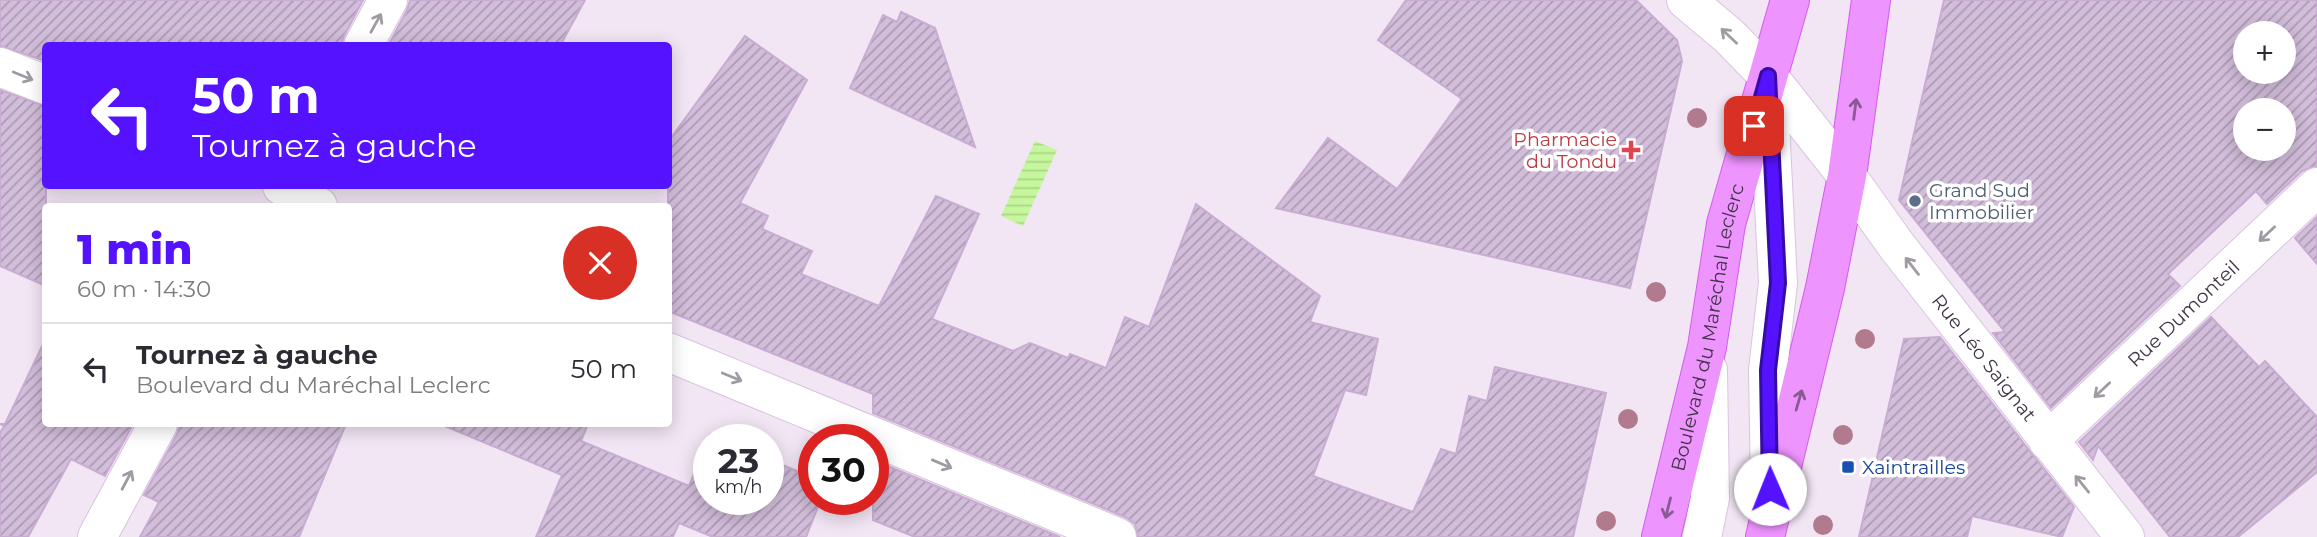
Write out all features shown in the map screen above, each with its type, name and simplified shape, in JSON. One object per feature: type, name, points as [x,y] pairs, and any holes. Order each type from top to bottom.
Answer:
[{"type":"main road","name":"Boulevard du Maréchal Leclerc","points":[[1661,537],[1707,347],[1726,224],[1790,0]]},
{"type":"main road","points":[[1767,525],[1825,288],[1847,176],[1871,0]]},
{"type":"street","points":[[365,42],[388,0]]},
{"type":"street","name":"Rue Léo Saignat","points":[[1686,0],[1729,36],[1768,76],[1847,176],[1904,256],[2125,537]]},
{"type":"street","points":[[0,67],[42,83]]},
{"type":"street","points":[[1767,525],[1768,370],[1778,283],[1768,76]]},
{"type":"street","name":"Rue Dumonteil","points":[[2048,441],[2317,187]]},
{"type":"street","points":[[1702,537],[1710,498],[1707,347]]},
{"type":"street","points":[[672,354],[1117,537]]},
{"type":"street","points":[[97,537],[156,427]]},
{"type":"shaded area","points":[[1035,141],[1057,150],[1023,226],[1001,216]]},
{"type":"building","points":[[0,0],[363,0],[342,42],[42,42],[42,60],[0,46]]},
{"type":"building","points":[[410,0],[585,0],[562,42],[390,42]]},
{"type":"building","points":[[1406,0],[1636,0],[1677,40],[1682,61],[1630,288],[1276,208],[1328,138],[1397,189],[1462,99],[1378,40]]},
{"type":"building","points":[[1944,0],[2317,0],[2317,166],[2302,171],[2267,204],[2256,191],[2168,274],[2180,286],[2051,408],[1993,333],[2005,332],[1899,200]]},
{"type":"building","points":[[901,12],[935,28],[975,147],[850,88],[883,15],[897,22]]},
{"type":"building","points":[[745,36],[807,80],[740,203],[768,216],[762,229],[812,251],[801,274],[879,306],[936,196],[979,214],[932,319],[1013,351],[1030,343],[1068,358],[1070,354],[1106,368],[1125,317],[1149,327],[1196,204],[1320,296],[1310,322],[1378,339],[1366,395],[1345,390],[1313,476],[1413,512],[1441,449],[1456,454],[1469,396],[1487,401],[1495,367],[1606,393],[1573,537],[1138,537],[1135,524],[1125,517],[873,413],[873,394],[672,313],[672,203],[668,203],[668,189],[672,189],[672,136]]},
{"type":"building","points":[[0,90],[42,105],[42,189],[46,189],[46,203],[42,203],[42,284],[0,266]]},
{"type":"building","points":[[2317,217],[2317,264],[2295,238]]},
{"type":"building","points":[[2211,317],[2259,367],[2265,361],[2317,417],[2317,472],[2238,537],[2170,537],[2098,446],[2093,460],[2079,442]]},
{"type":"building","points":[[1940,337],[2074,507],[2062,537],[1972,516],[1967,537],[1859,537],[1904,339]]},
{"type":"building","points":[[42,346],[42,427],[131,427],[105,476],[71,459],[28,537],[0,537],[0,433],[4,426],[0,424],[5,424]]},
{"type":"building","points":[[179,427],[345,427],[299,537],[140,537],[159,502],[144,495]]},
{"type":"building","points":[[447,427],[587,427],[581,441],[689,486],[693,476],[693,515],[784,515],[784,466],[798,471],[798,515],[815,515],[806,537],[713,537],[679,523],[673,537],[536,537],[562,475]]},
{"type":"building","points":[[889,467],[1060,537],[915,537],[873,520],[873,515],[889,515]]},
{"type":"place","name":"Pharmacie du Tondu","points":[[1631,150]]},
{"type":"place","name":"Grand Sud Immobilier","points":[[1915,201]]},
{"type":"place","name":"Xaintrailles","points":[[1848,467]]},
{"type":"route","points":[[1754,126],[1768,76],[1778,283],[1768,370],[1770,489]]}]
